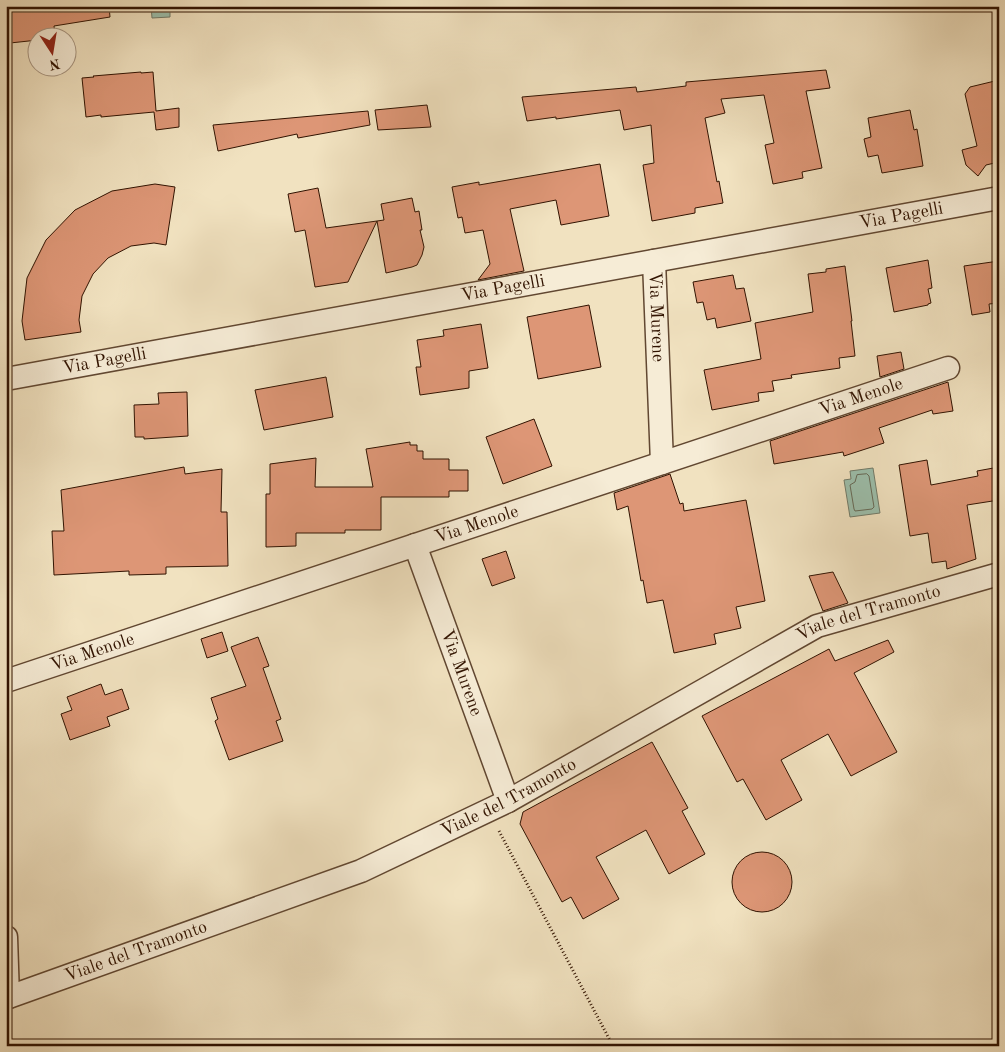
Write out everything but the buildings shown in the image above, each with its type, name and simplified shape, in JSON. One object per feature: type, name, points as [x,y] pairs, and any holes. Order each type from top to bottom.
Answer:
[{"type":"street","name":"Via Pagelli","points":[[6,379],[999,198]]},
{"type":"street","name":"Via Murene","points":[[654,261],[662,463]]},
{"type":"street","name":"Via Menole","points":[[6,681],[948,368]]},
{"type":"street","name":"Via Murene","points":[[415,545],[498,806]]},
{"type":"street","name":"Viale del Tramonto","points":[[7,998],[361,871],[498,806],[817,626],[999,574]]},
{"type":"street","points":[[6,936],[7,998]]},
{"type":"path","points":[[498,806],[613,1046]]},
{"type":"water","points":[[151,6],[170,6],[170,17],[152,18]]},
{"type":"water","points":[[873,468],[880,513],[850,517],[844,480],[851,479],[850,471]]}]
